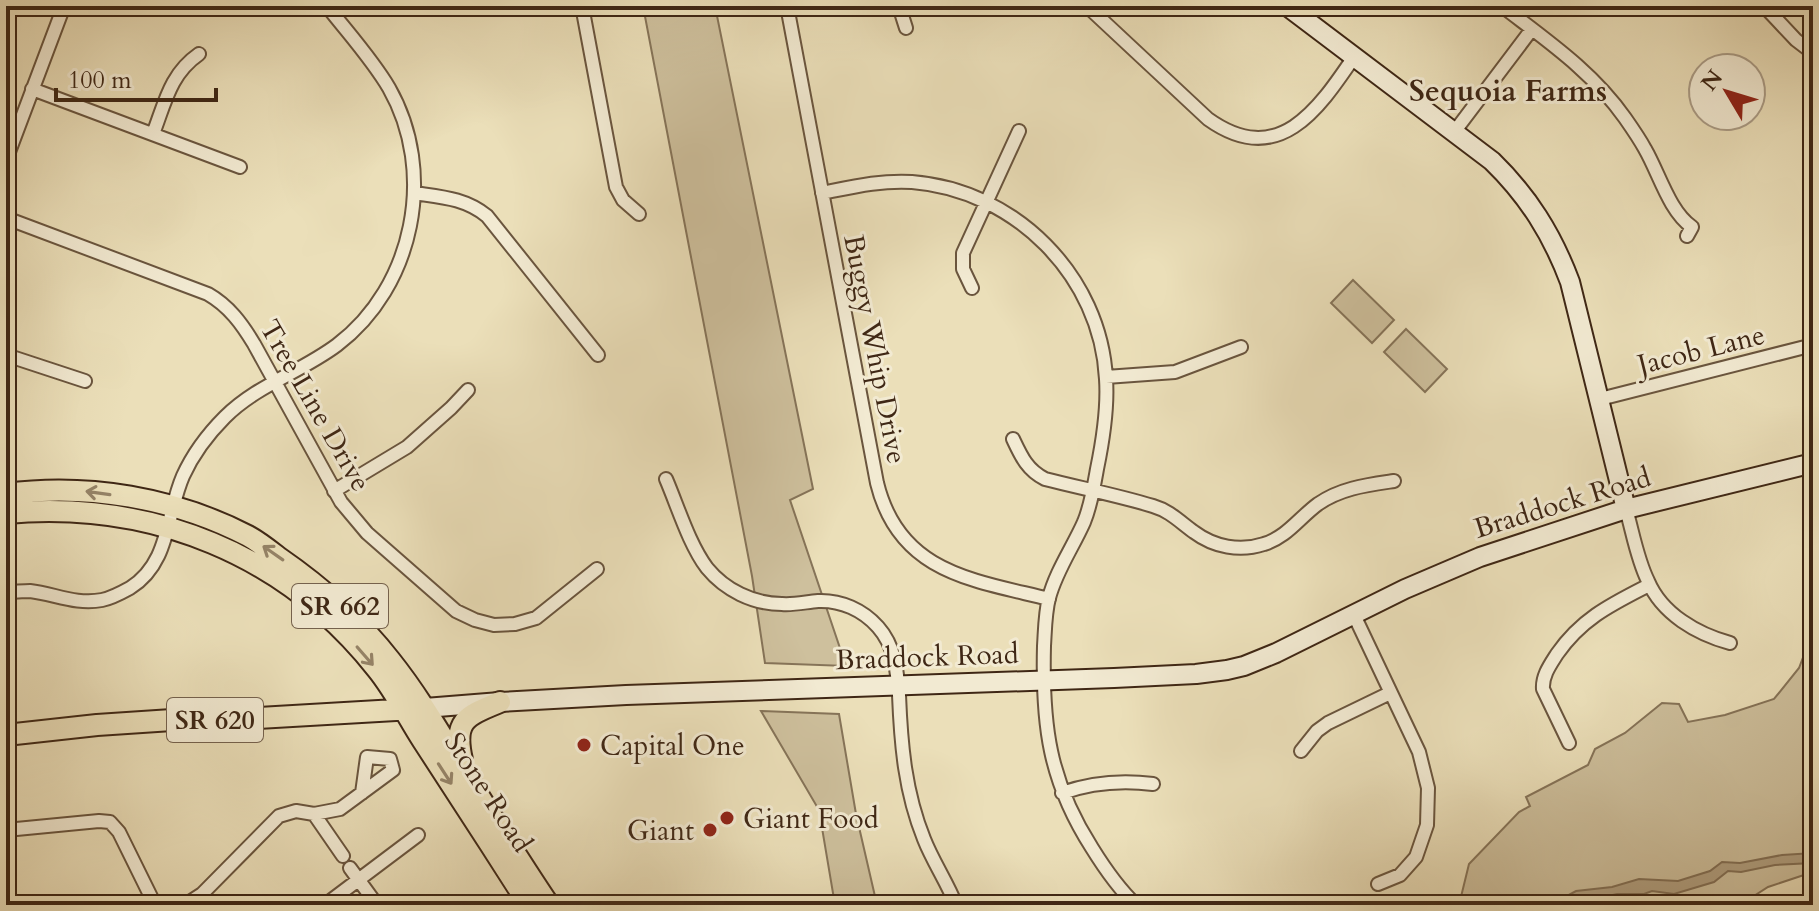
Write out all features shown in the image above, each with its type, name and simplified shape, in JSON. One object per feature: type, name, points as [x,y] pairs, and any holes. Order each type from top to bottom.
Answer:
[{"type":"main road","points":[[1287,6],[1492,161],[1531,205],[1549,233],[1570,282],[1626,509]]},
{"type":"main road","name":"Braddock Road","points":[[6,735],[172,720],[222,720],[626,695],[1196,674],[1227,670],[1276,653],[1405,589],[1480,557],[1626,509],[1813,463]]},
{"type":"main road","name":"SR 662","points":[[6,494],[34,490],[94,491],[174,507],[251,538],[320,589],[354,619],[397,668],[425,708]]},
{"type":"main road","name":"SR 662","points":[[6,513],[74,511],[129,518],[192,535],[231,551],[301,592],[340,626],[379,671],[402,709]]},
{"type":"main road","points":[[464,772],[458,737],[462,724],[471,715],[500,702]]},
{"type":"main road","name":"Stone Road","points":[[425,708],[517,859],[549,905]]},
{"type":"main road","name":"Stone Road","points":[[402,709],[529,905]]},
{"type":"street","points":[[6,160],[64,6]]},
{"type":"street","points":[[6,592],[29,591],[87,602],[111,597],[145,576],[164,544],[183,477],[207,436],[256,391],[314,361],[336,345],[377,304],[393,276],[412,220],[414,193],[410,145],[395,102],[373,64],[327,6]]},
{"type":"street","points":[[582,6],[616,187],[623,200],[639,214]]},
{"type":"street","name":"Buggy Whip Drive","points":[[787,6],[883,502],[902,535],[915,549],[945,570],[1049,599]]},
{"type":"street","points":[[899,6],[906,28]]},
{"type":"street","points":[[1087,6],[1208,119],[1219,127],[1249,136],[1280,133],[1304,121],[1354,57]]},
{"type":"street","points":[[1502,6],[1582,69],[1623,115],[1645,148],[1690,232]]},
{"type":"street","points":[[1764,6],[1813,53]]},
{"type":"street","points":[[1455,131],[1532,29]]},
{"type":"street","points":[[153,134],[172,82],[186,63],[199,54]]},
{"type":"street","points":[[32,89],[240,167]]},
{"type":"street","points":[[972,288],[963,269],[963,253],[1019,131]]},
{"type":"street","points":[[822,193],[872,183],[912,182],[957,190],[986,202],[1028,227],[1049,247],[1083,295],[1103,354],[1105,411],[1098,467],[1086,517],[1049,599],[1044,648],[1048,741],[1054,771],[1079,827],[1107,872],[1136,905]]},
{"type":"street","points":[[414,193],[459,200],[487,216],[598,355]]},
{"type":"street","name":"Tree Line Drive","points":[[6,218],[217,299],[241,322],[334,491],[367,533],[456,611],[494,625],[515,624],[536,618],[597,569]]},
{"type":"street","name":"Jacob Lane","points":[[1600,399],[1813,345]]},
{"type":"street","points":[[1106,377],[1175,372],[1241,347]]},
{"type":"street","points":[[6,355],[85,381]]},
{"type":"street","points":[[334,491],[407,447],[468,390]]},
{"type":"street","points":[[1013,439],[1025,464],[1045,479],[1154,506],[1207,540],[1242,548],[1279,538],[1315,507],[1338,493],[1354,487],[1394,481]]},
{"type":"street","points":[[666,479],[697,551],[719,580],[740,594],[762,602],[828,601],[851,607],[865,615],[883,633],[892,649],[898,685],[902,759],[908,792],[924,841],[956,905]]},
{"type":"street","points":[[1626,509],[1649,585],[1661,601],[1686,624],[1703,634],[1730,643]]},
{"type":"street","points":[[1569,743],[1543,689],[1548,668],[1574,632],[1589,618],[1649,585]]},
{"type":"street","points":[[1354,615],[1423,763],[1428,788],[1424,837],[1413,862],[1400,875],[1378,884]]},
{"type":"street","points":[[1301,751],[1328,723],[1390,693]]},
{"type":"street","points":[[1062,793],[1097,783],[1126,781],[1153,784]]},
{"type":"street","points":[[185,905],[202,894],[279,816],[296,811],[314,814],[340,809],[362,793]]},
{"type":"street","points":[[314,814],[343,856]]},
{"type":"street","points":[[6,830],[110,822],[119,832],[155,905]]},
{"type":"street","points":[[325,905],[418,835]]},
{"type":"street","points":[[350,868],[377,905]]},
{"type":"shaded area","points":[[643,6],[715,6],[813,489],[790,500],[846,666],[765,663],[752,576]]},
{"type":"shaded area","points":[[1353,280],[1394,320],[1372,343],[1331,303]]},
{"type":"shaded area","points":[[1406,329],[1447,369],[1425,392],[1384,352]]},
{"type":"shaded area","points":[[1813,631],[1813,872],[1768,887],[1740,905],[1459,905],[1469,864],[1519,812],[1530,806],[1526,797],[1588,765],[1595,749],[1625,733],[1662,703],[1679,704],[1688,722],[1725,715],[1774,699],[1799,668]]},
{"type":"shaded area","points":[[761,711],[839,714],[856,814],[877,905],[835,905],[819,810]]},
{"type":"shaded area","points":[[1813,853],[1813,863],[1728,871],[1714,882],[1674,894],[1652,891],[1617,894],[1578,905],[1562,905],[1565,897],[1576,891],[1612,887],[1639,879],[1678,881],[1710,871],[1722,862],[1740,863]]},
{"type":"place","name":"Capital One","points":[[584,745]]},
{"type":"place","name":"Giant Food","points":[[727,818]]},
{"type":"place","name":"Giant","points":[[710,830]]},
{"type":"district","name":"Sequoia Farms","points":[[1508,91]]}]
